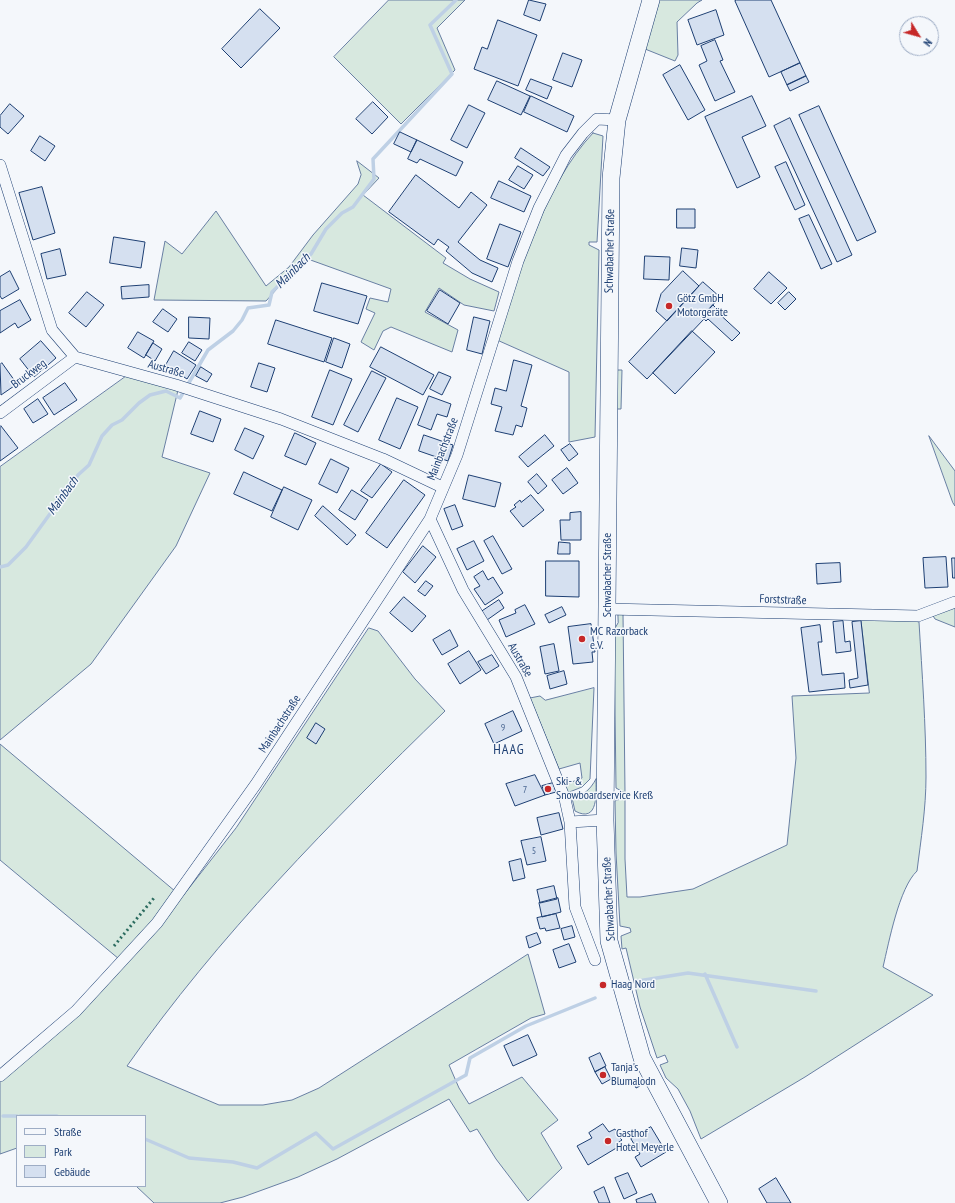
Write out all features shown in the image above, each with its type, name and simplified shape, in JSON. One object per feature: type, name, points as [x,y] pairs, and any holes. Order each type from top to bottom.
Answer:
[{"type":"main road","name":"Schwabacher Straße","points":[[651,0],[617,120],[610,192],[605,820],[610,941],[642,1058],[719,1203]]},
{"type":"street","name":"Mainbachstraße","points":[[0,1076],[76,1011],[157,923],[256,784],[430,519],[438,504],[442,487],[457,455],[518,261],[539,208],[566,155],[584,133],[597,119],[617,120]]},
{"type":"street","points":[[0,165],[52,330],[75,357]]},
{"type":"street","name":"Austraße","points":[[75,357],[176,385],[281,419],[383,459],[442,487]]},
{"type":"street","name":"Bruckweg","points":[[0,413],[75,357]]},
{"type":"street","name":"Austraße","points":[[430,519],[463,590],[516,677],[565,799],[570,822],[575,907],[595,960]]},
{"type":"street","name":"Forststraße","points":[[607,609],[918,616],[955,602]]},
{"type":"street","points":[[570,822],[605,820]]},
{"type":"green space","points":[[389,0],[465,0],[437,28],[455,70],[401,124],[334,57]]},
{"type":"green space","points":[[660,0],[702,0],[677,22],[678,55],[675,61],[645,49]]},
{"type":"green space","points":[[593,133],[603,136],[597,242],[589,242],[589,245],[599,250],[595,437],[569,442],[569,372],[497,340],[524,259],[547,204],[560,178],[576,154]]},
{"type":"green space","points":[[357,161],[379,178],[363,195],[446,258],[443,263],[470,279],[499,292],[494,311],[464,305],[439,288],[425,312],[458,330],[452,352],[391,327],[383,331],[374,350],[361,342],[375,313],[366,309],[370,298],[388,302],[391,289],[305,258],[266,301],[154,300],[165,241],[182,254],[216,211],[266,286],[289,267],[313,235],[358,184],[361,175]]},
{"type":"green space","points":[[616,370],[622,370],[621,409],[615,409]]},
{"type":"green space","points":[[128,375],[178,390],[162,457],[210,473],[176,546],[91,664],[0,740],[0,467]]},
{"type":"green space","points":[[929,436],[955,471],[955,506],[953,503]]},
{"type":"green space","points":[[955,604],[955,627],[935,619],[932,614]]},
{"type":"green space","points":[[618,609],[623,613],[625,793],[616,788],[614,630],[618,623]]},
{"type":"green space","points":[[861,618],[903,618],[919,622],[926,758],[926,789],[923,824],[917,871],[911,879],[900,902],[883,967],[933,995],[805,1077],[701,1139],[690,1111],[678,1089],[666,1078],[660,1065],[668,1062],[665,1055],[657,1058],[640,1007],[626,948],[622,949],[621,936],[631,932],[630,928],[620,926],[615,801],[625,797],[625,859],[627,897],[640,897],[693,889],[787,845],[796,758],[792,696],[869,693]]},
{"type":"green space","points":[[369,628],[378,631],[415,679],[445,711],[360,795],[277,881],[199,971],[127,1066],[219,1105],[263,1105],[292,1100],[319,1088],[528,954],[545,1014],[531,1018],[449,1065],[459,1088],[469,1104],[522,1077],[558,1120],[541,1133],[562,1168],[528,1201],[496,1159],[477,1129],[470,1132],[449,1099],[337,1159],[298,1177],[243,1197],[220,1203],[154,1203],[137,1187],[146,1187],[146,1115],[16,1115],[16,1148],[0,1154],[0,1080],[125,964],[0,860],[0,744],[182,897],[236,828]]},
{"type":"green space","points":[[594,688],[590,779],[582,787],[567,793],[564,785],[582,778],[580,763],[559,769],[530,698],[540,696],[545,700]]},
{"type":"green space","points":[[596,779],[596,798],[592,810],[583,814],[575,811],[572,798],[586,792]]},
{"type":"building","points":[[529,0],[546,4],[540,21],[524,15]]},
{"type":"building","points":[[771,0],[800,63],[769,77],[735,1]]},
{"type":"building","points":[[260,9],[280,28],[241,68],[222,49]]},
{"type":"building","points":[[716,10],[724,35],[697,45],[688,20]]},
{"type":"building","points":[[498,20],[537,35],[518,86],[474,69],[482,47],[487,49]]},
{"type":"building","points":[[715,40],[723,60],[720,61],[735,92],[715,101],[699,65],[707,61],[701,46]]},
{"type":"building","points":[[563,53],[582,60],[572,87],[553,80]]},
{"type":"building","points":[[800,63],[806,76],[787,85],[781,72]]},
{"type":"building","points":[[680,65],[705,110],[688,120],[663,75]]},
{"type":"building","points":[[806,76],[809,82],[790,91],[787,85]]},
{"type":"building","points":[[531,79],[552,87],[547,99],[526,90]]},
{"type":"building","points":[[497,81],[530,96],[521,115],[488,100]]},
{"type":"building","points":[[531,96],[574,116],[567,132],[524,112]]},
{"type":"building","points":[[752,96],[766,126],[742,137],[760,177],[737,188],[705,117]]},
{"type":"building","points":[[373,102],[388,117],[372,134],[356,119]]},
{"type":"building","points":[[10,104],[24,116],[8,134],[0,127],[0,116]]},
{"type":"building","points":[[469,105],[485,113],[467,148],[451,140]]},
{"type":"building","points":[[819,106],[876,232],[857,241],[799,115]]},
{"type":"building","points":[[790,118],[852,255],[837,262],[774,126]]},
{"type":"building","points":[[400,132],[417,140],[411,152],[394,144]]},
{"type":"building","points":[[40,136],[55,146],[45,161],[31,151]]},
{"type":"building","points":[[417,140],[463,162],[456,176],[420,159],[417,163],[408,159]]},
{"type":"building","points":[[521,148],[550,167],[543,176],[515,158]]},
{"type":"building","points":[[786,162],[805,205],[795,210],[775,167]]},
{"type":"building","points":[[518,166],[533,175],[524,189],[509,180]]},
{"type":"building","points":[[416,175],[459,208],[471,192],[487,205],[458,242],[480,260],[498,268],[492,282],[472,273],[446,251],[449,247],[438,239],[434,245],[389,212]]},
{"type":"building","points":[[499,181],[531,196],[524,212],[491,198]]},
{"type":"building","points":[[42,187],[55,233],[33,240],[19,193]]},
{"type":"building","points":[[677,209],[695,209],[695,228],[677,228]]},
{"type":"building","points":[[809,215],[832,264],[821,269],[799,219]]},
{"type":"building","points":[[500,224],[521,232],[508,267],[487,259]]},
{"type":"building","points":[[114,237],[145,242],[141,268],[110,263]]},
{"type":"building","points":[[682,248],[698,250],[696,268],[680,266]]},
{"type":"building","points":[[60,249],[66,275],[47,279],[41,254]]},
{"type":"building","points":[[645,256],[670,257],[669,280],[644,279]]},
{"type":"building","points":[[10,271],[19,289],[2,299],[0,296],[0,277]]},
{"type":"building","points":[[683,271],[699,286],[667,321],[656,311],[661,294]]},
{"type":"building","points":[[769,272],[787,288],[771,304],[754,289]]},
{"type":"building","points":[[703,282],[720,297],[702,317],[704,319],[647,379],[629,362]]},
{"type":"building","points":[[322,283],[367,296],[358,324],[314,311]]},
{"type":"building","points":[[149,285],[149,297],[122,299],[121,287]]},
{"type":"building","points":[[440,290],[460,303],[448,324],[427,311]]},
{"type":"building","points":[[87,292],[104,305],[86,327],[69,313]]},
{"type":"building","points":[[789,292],[796,299],[785,310],[778,303]]},
{"type":"building","points":[[20,300],[31,320],[18,328],[15,323],[0,333],[0,311]]},
{"type":"building","points":[[713,305],[717,309],[715,310],[740,333],[732,341],[708,319],[706,321],[702,317]]},
{"type":"building","points":[[163,309],[177,319],[168,332],[153,322]]},
{"type":"building","points":[[189,317],[210,318],[209,339],[189,338]]},
{"type":"building","points":[[474,317],[490,321],[482,354],[467,350]]},
{"type":"building","points":[[276,320],[332,338],[324,362],[268,344]]},
{"type":"building","points":[[692,331],[715,352],[675,394],[653,373]]},
{"type":"building","points":[[138,332],[154,341],[144,358],[128,348]]},
{"type":"building","points":[[334,338],[350,344],[342,368],[326,362]]},
{"type":"building","points":[[41,341],[56,358],[34,377],[20,359]]},
{"type":"building","points":[[189,342],[202,350],[195,361],[182,353]]},
{"type":"building","points":[[153,343],[162,349],[155,361],[146,355]]},
{"type":"building","points":[[381,347],[434,375],[423,395],[370,367]]},
{"type":"building","points":[[174,351],[196,365],[187,379],[166,365]]},
{"type":"building","points":[[514,360],[532,365],[521,406],[527,408],[522,427],[516,425],[513,435],[495,431],[502,407],[491,404],[495,388],[506,391]]},
{"type":"building","points":[[2,363],[17,384],[1,395],[0,365]]},
{"type":"building","points":[[259,363],[275,368],[267,392],[251,387]]},
{"type":"building","points":[[201,367],[212,374],[207,382],[196,376]]},
{"type":"building","points":[[330,370],[352,379],[333,425],[312,417]]},
{"type":"building","points":[[372,371],[386,378],[358,432],[344,425]]},
{"type":"building","points":[[439,372],[451,377],[442,395],[430,389]]},
{"type":"building","points":[[65,383],[77,400],[54,415],[43,398]]},
{"type":"building","points":[[429,396],[451,404],[447,417],[437,414],[431,430],[418,425]]},
{"type":"building","points":[[397,398],[418,407],[400,449],[379,440]]},
{"type":"building","points":[[38,399],[48,414],[33,423],[24,409]]},
{"type":"building","points":[[200,411],[221,419],[213,442],[191,434]]},
{"type":"building","points":[[1,426],[18,448],[0,461],[0,427]]},
{"type":"building","points":[[245,428],[264,436],[253,459],[235,450]]},
{"type":"building","points":[[295,433],[316,443],[306,465],[285,456]]},
{"type":"building","points":[[424,435],[453,445],[448,461],[419,451]]},
{"type":"building","points":[[545,435],[554,446],[528,467],[519,457]]},
{"type":"building","points":[[570,444],[578,454],[569,461],[561,450]]},
{"type":"building","points":[[331,459],[349,468],[337,493],[319,484]]},
{"type":"building","points":[[381,464],[392,472],[372,498],[361,491]]},
{"type":"building","points":[[567,468],[578,483],[563,494],[552,480]]},
{"type":"building","points":[[244,472],[282,490],[272,511],[234,494]]},
{"type":"building","points":[[537,474],[547,486],[538,494],[528,482]]},
{"type":"building","points":[[469,475],[501,483],[495,507],[463,499]]},
{"type":"building","points":[[404,480],[425,495],[387,548],[366,533]]},
{"type":"building","points":[[284,487],[312,500],[298,530],[271,517]]},
{"type":"building","points":[[352,490],[368,500],[355,520],[339,510]]},
{"type":"building","points":[[531,495],[544,510],[523,527],[510,511],[516,507],[514,505],[520,500],[521,502]]},
{"type":"building","points":[[455,505],[463,526],[452,530],[444,509]]},
{"type":"building","points":[[323,506],[356,535],[347,545],[315,516]]},
{"type":"building","points":[[581,512],[581,540],[561,540],[560,520],[570,520],[570,513]]},
{"type":"building","points":[[493,536],[512,569],[502,574],[484,541]]},
{"type":"building","points":[[474,541],[484,561],[467,570],[457,549]]},
{"type":"building","points":[[559,542],[570,543],[570,554],[558,554]]},
{"type":"building","points":[[423,546],[436,557],[415,583],[403,572]]},
{"type":"building","points":[[946,557],[948,587],[925,588],[923,558]]},
{"type":"building","points":[[952,558],[955,558],[955,578],[953,578]]},
{"type":"building","points":[[546,561],[579,561],[579,597],[546,596]]},
{"type":"building","points":[[840,563],[841,582],[817,584],[816,564]]},
{"type":"building","points":[[483,571],[488,580],[493,577],[503,593],[485,605],[474,589],[480,586],[474,577]]},
{"type":"building","points":[[426,581],[433,586],[425,596],[418,591]]},
{"type":"building","points":[[404,597],[426,616],[412,632],[390,613]]},
{"type":"building","points":[[499,600],[504,608],[487,620],[481,612]]},
{"type":"building","points":[[525,605],[535,624],[506,637],[499,620],[516,613],[515,610]]},
{"type":"building","points":[[562,607],[566,615],[549,623],[545,615]]},
{"type":"building","points":[[843,621],[845,642],[850,641],[851,651],[836,653],[833,622]]},
{"type":"building","points":[[861,621],[868,685],[850,688],[849,680],[858,678],[852,622]]},
{"type":"building","name":"MC Razorback e.V.","points":[[591,624],[595,652],[592,652],[593,662],[573,664],[568,627]]},
{"type":"building","points":[[820,625],[822,642],[818,642],[822,675],[844,673],[845,688],[809,692],[801,628]]},
{"type":"building","points":[[450,630],[458,646],[442,655],[433,640]]},
{"type":"building","points":[[554,644],[559,671],[545,674],[540,647]]},
{"type":"building","points":[[469,651],[481,670],[460,684],[448,664]]},
{"type":"building","points":[[492,655],[499,666],[486,674],[478,662]]},
{"type":"building","points":[[564,671],[567,684],[550,689],[547,676]]},
{"type":"building","points":[[513,711],[522,731],[494,744],[485,724]]},
{"type":"building","points":[[316,723],[325,729],[316,744],[307,738]]},
{"type":"building","points":[[535,775],[545,795],[515,806],[506,784]]},
{"type":"building","points":[[553,783],[556,792],[545,795],[542,786]]},
{"type":"building","points":[[559,813],[563,829],[541,835],[537,818]]},
{"type":"building","points":[[541,837],[546,861],[527,865],[521,841]]},
{"type":"building","points":[[521,859],[525,878],[513,881],[509,862]]},
{"type":"building","points":[[554,886],[557,899],[540,903],[537,890]]},
{"type":"building","points":[[558,898],[561,912],[542,917],[539,903]]},
{"type":"building","points":[[556,914],[560,928],[546,931],[545,928],[540,929],[537,918]]},
{"type":"building","points":[[572,926],[575,937],[564,940],[561,929]]},
{"type":"building","points":[[537,933],[541,943],[529,948],[526,937]]},
{"type":"building","points":[[569,944],[576,962],[559,968],[553,950]]},
{"type":"building","points":[[528,1035],[537,1055],[513,1066],[504,1046]]},
{"type":"building","points":[[600,1053],[606,1066],[595,1072],[589,1058]]},
{"type":"building","points":[[605,1067],[611,1079],[602,1084],[595,1072]]},
{"type":"building","points":[[637,1079],[640,1086],[636,1088],[633,1081]]},
{"type":"building","points":[[603,1124],[609,1132],[615,1129],[617,1132],[621,1129],[624,1134],[619,1137],[622,1140],[616,1144],[618,1147],[588,1165],[577,1146],[592,1138],[589,1133]]},
{"type":"building","points":[[651,1127],[666,1152],[641,1167],[635,1157],[640,1154],[631,1139]]},
{"type":"building","points":[[628,1173],[637,1193],[624,1199],[615,1178]]},
{"type":"building","points":[[776,1178],[791,1203],[767,1203],[759,1189]]},
{"type":"building","points":[[604,1187],[610,1203],[599,1203],[594,1192]]},
{"type":"building","points":[[652,1194],[656,1203],[637,1203],[636,1200]]},
{"type":"waterway","name":"Mainbach","points":[[0,567],[8,565],[26,547],[78,475],[89,465],[102,436],[112,425],[122,420],[139,403],[150,395],[166,391],[180,398],[208,350],[233,331],[242,320],[248,308],[269,305],[272,292],[311,254],[326,229],[342,213],[353,207],[374,179],[373,159],[452,74],[430,25],[456,0]]},
{"type":"waterway","points":[[638,981],[688,973],[816,991]]},
{"type":"waterway","points":[[705,974],[737,1047]]},
{"type":"waterway","points":[[146,1139],[189,1158],[233,1162],[257,1168],[316,1133],[333,1149],[466,1075],[470,1058],[526,1026],[595,998]]},
{"type":"waterway","points":[[3,1116],[16,1116]]},
{"type":"hedge","points":[[114,946],[154,898]]},
{"type":"place","name":"Götz GmbH Motorgeräte","points":[[669,306]]},
{"type":"place","name":"MC Razorback e.V.","points":[[582,639]]},
{"type":"place","name":"Ski- & Snowboardservice Kreß","points":[[548,789]]},
{"type":"place","name":"Haag Nord","points":[[603,985]]},
{"type":"place","name":"Tanja's Blumalodn","points":[[603,1075]]},
{"type":"place","name":"Gasthof Hotel Meyerle","points":[[608,1141]]},
{"type":"district","name":"HAAG","points":[[509,750]]}]
